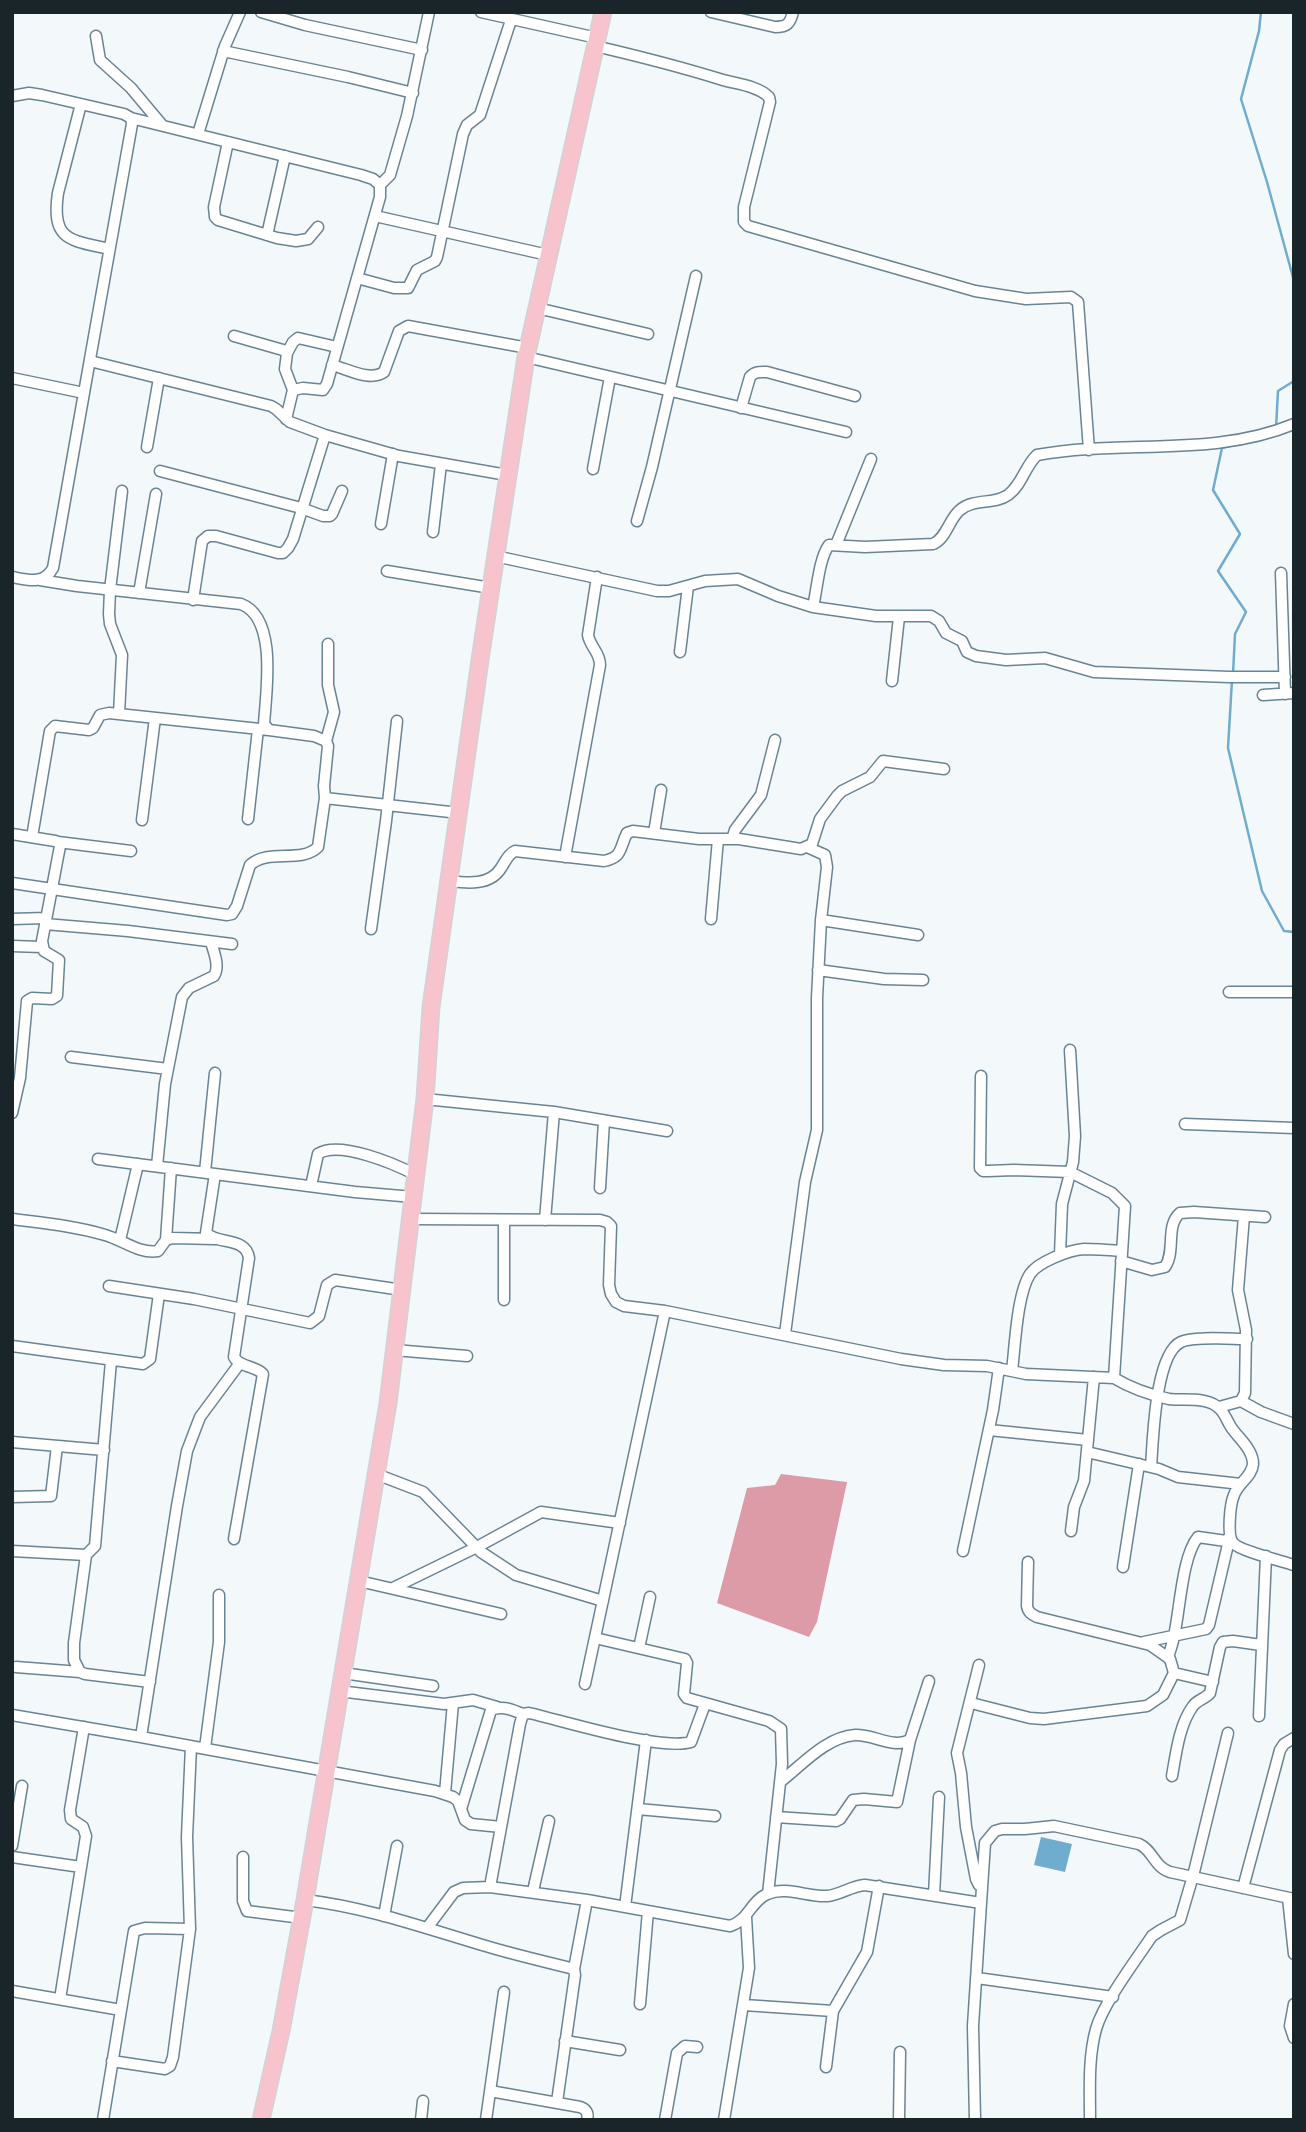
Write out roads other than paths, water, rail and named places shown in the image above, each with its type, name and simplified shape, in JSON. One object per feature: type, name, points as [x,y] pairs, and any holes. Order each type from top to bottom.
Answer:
[{"type":"main road","points":[[261,2120],[302,1918],[376,1474],[425,1099],[431,1007],[507,475],[527,352],[603,12]]},
{"type":"street","points":[[198,134],[223,51],[240,12]]},
{"type":"street","points":[[261,12],[422,50]]},
{"type":"street","points":[[380,185],[390,175],[413,93],[429,12]]},
{"type":"street","points":[[481,12],[596,42],[765,93],[770,102],[744,207],[744,222],[748,226],[984,293],[1026,299],[1063,296],[1075,299],[1078,303],[1089,450]]},
{"type":"street","points":[[711,12],[775,27],[789,24],[793,12]]},
{"type":"street","points":[[357,278],[394,288],[408,288],[417,270],[435,261],[463,134],[467,125],[480,115],[511,20]]},
{"type":"street","points":[[96,36],[100,60],[131,88],[162,125]]},
{"type":"street","points":[[223,51],[413,93]]},
{"type":"street","points":[[12,96],[29,93],[124,114],[131,118],[361,175],[380,185],[375,216],[323,390],[293,390]]},
{"type":"street","points":[[81,104],[56,203],[59,226],[64,236],[74,241],[109,248]]},
{"type":"street","points":[[40,580],[49,576],[53,568],[131,118]]},
{"type":"street","points":[[228,142],[214,207],[215,217],[285,240],[304,240],[312,236],[318,227]]},
{"type":"street","points":[[267,235],[285,156]]},
{"type":"street","points":[[375,216],[548,255]]},
{"type":"street","points":[[637,521],[696,276]]},
{"type":"street","points":[[537,308],[648,334]]},
{"type":"street","points":[[332,365],[370,376],[381,375],[399,331],[408,326],[527,352],[610,377],[846,432]]},
{"type":"street","points":[[234,336],[287,353]]},
{"type":"street","points":[[286,419],[293,390],[285,369],[287,353],[298,338],[337,347]]},
{"type":"street","points":[[90,359],[271,406],[286,419],[325,435],[393,454],[507,475]]},
{"type":"street","points":[[741,408],[750,377],[759,372],[855,396]]},
{"type":"street","points":[[12,377],[84,393]]},
{"type":"street","points":[[593,469],[610,377]]},
{"type":"street","points":[[147,447],[159,378]]},
{"type":"street","points":[[813,607],[826,548],[829,545],[865,547],[938,542],[956,513],[964,506],[1007,496],[1022,480],[1038,455],[1211,444],[1276,431],[1294,424]]},
{"type":"street","points":[[193,600],[204,538],[216,536],[282,553],[291,544],[325,435]]},
{"type":"street","points":[[381,524],[393,454]]},
{"type":"street","points":[[836,545],[871,459]]},
{"type":"street","points":[[433,532],[441,464]]},
{"type":"street","points":[[159,471],[323,516],[330,516],[342,491]]},
{"type":"street","points":[[119,714],[122,655],[110,624],[110,590],[122,491]]},
{"type":"street","points":[[139,593],[156,494]]},
{"type":"street","points":[[495,556],[657,591],[669,591],[705,581],[738,579],[813,607],[876,616],[926,615],[936,618],[946,633],[962,640],[967,652],[976,656],[1006,660],[1045,658],[1094,671],[1241,678],[1285,677]]},
{"type":"street","points":[[387,571],[491,588]]},
{"type":"street","points":[[1264,695],[1290,693],[1285,677],[1281,573]]},
{"type":"street","points":[[565,858],[600,665],[599,654],[588,635],[597,577]]},
{"type":"street","points":[[12,578],[249,607],[255,615],[266,645],[264,723],[248,819]]},
{"type":"street","points":[[680,652],[688,586]]},
{"type":"street","points":[[892,681],[899,617]]},
{"type":"street","points":[[12,883],[232,914],[250,864],[267,857],[309,854],[318,847],[325,798],[326,741],[334,712],[328,685],[328,644]]},
{"type":"street","points":[[32,837],[52,728],[60,726],[89,730],[100,715],[119,714],[314,736],[326,741]]},
{"type":"street","points":[[142,820],[155,718]]},
{"type":"street","points":[[372,929],[397,721]]},
{"type":"street","points":[[732,839],[735,830],[761,796],[775,740]]},
{"type":"street","points":[[449,881],[484,881],[498,873],[507,856],[514,851],[565,858],[610,860],[619,854],[626,833],[633,831],[699,839],[732,839],[801,849],[812,844],[820,819],[837,796],[870,777],[883,761],[944,769]]},
{"type":"street","points":[[654,833],[661,790]]},
{"type":"street","points":[[325,798],[459,813]]},
{"type":"street","points":[[12,834],[131,851]]},
{"type":"street","points":[[711,919],[718,839]]},
{"type":"street","points":[[12,1113],[27,1001],[32,998],[52,999],[57,996],[59,960],[42,947],[60,851],[58,842]]},
{"type":"street","points":[[785,1334],[805,1182],[817,1130],[818,970],[827,867],[825,855],[807,847]]},
{"type":"street","points":[[12,919],[232,944]]},
{"type":"street","points":[[821,920],[918,934]]},
{"type":"street","points":[[157,1166],[168,1069],[182,997],[189,988],[216,973],[217,965],[211,942]]},
{"type":"street","points":[[12,946],[42,947]]},
{"type":"street","points":[[818,970],[884,979],[923,980]]},
{"type":"street","points":[[1229,992],[1294,992]]},
{"type":"street","points":[[1060,1255],[1062,1204],[1073,1162],[1075,1136],[1070,1050]]},
{"type":"street","points":[[71,1057],[168,1069]]},
{"type":"street","points":[[215,1073],[206,1228],[209,1236],[215,1239]]},
{"type":"street","points":[[981,1076],[980,1168],[983,1171],[1070,1172],[1112,1193],[1125,1206],[1114,1378]]},
{"type":"street","points":[[425,1099],[554,1112],[667,1131]]},
{"type":"street","points":[[545,1220],[554,1112]]},
{"type":"street","points":[[600,1188],[604,1121]]},
{"type":"street","points":[[1185,1124],[1294,1128]]},
{"type":"street","points":[[311,1186],[318,1154],[325,1150],[362,1153],[416,1175]]},
{"type":"street","points":[[98,1159],[413,1197]]},
{"type":"street","points":[[120,1240],[138,1164]]},
{"type":"street","points":[[12,1219],[68,1227],[120,1240],[138,1248],[158,1251],[166,1240],[171,1168]]},
{"type":"street","points":[[1012,1371],[1019,1313],[1028,1277],[1035,1269],[1060,1255],[1082,1250],[1121,1256],[1152,1270],[1165,1267],[1170,1260],[1173,1221],[1180,1213],[1265,1216]]},
{"type":"street","points":[[1241,1401],[1245,1393],[1247,1339],[1238,1290],[1244,1216]]},
{"type":"street","points":[[409,1219],[600,1220],[607,1222],[612,1232],[609,1284],[611,1294],[616,1302],[624,1306],[665,1311],[901,1359],[999,1368],[1026,1374],[1114,1378],[1121,1383],[1168,1398],[1212,1402],[1219,1407],[1252,1457],[1253,1466],[1234,1494],[1231,1504],[1230,1535],[1209,1625],[1206,1629],[1140,1642]]},
{"type":"street","points":[[504,1220],[504,1300]]},
{"type":"street","points":[[166,1240],[215,1239],[239,1244],[248,1250],[242,1310],[234,1352],[236,1361],[260,1371],[263,1378],[234,1539]]},
{"type":"street","points":[[109,1286],[310,1323],[319,1316],[327,1285],[335,1280],[402,1290]]},
{"type":"street","points":[[12,1346],[138,1365],[148,1363],[159,1294]]},
{"type":"street","points":[[584,1684],[665,1311]]},
{"type":"street","points":[[1151,1467],[1157,1395],[1168,1358],[1178,1343],[1192,1339],[1247,1339]]},
{"type":"street","points":[[394,1350],[467,1356]]},
{"type":"street","points":[[80,1672],[74,1660],[74,1643],[86,1555],[95,1546],[111,1361]]},
{"type":"street","points":[[141,1737],[187,1451],[200,1417],[240,1363]]},
{"type":"street","points":[[963,1551],[989,1430],[999,1368]]},
{"type":"street","points":[[1071,1531],[1074,1507],[1084,1481],[1094,1377]]},
{"type":"street","points":[[1219,1407],[1241,1401],[1261,1412],[1294,1424]]},
{"type":"street","points":[[989,1430],[1088,1440]]},
{"type":"street","points":[[12,1442],[104,1450]]},
{"type":"street","points":[[12,1496],[51,1496],[58,1446]]},
{"type":"street","points":[[1087,1452],[1151,1467],[1178,1477],[1241,1484]]},
{"type":"street","points":[[1123,1567],[1139,1464]]},
{"type":"street","points":[[376,1474],[423,1492],[477,1547],[516,1575],[603,1601]]},
{"type":"street","points":[[393,1588],[541,1512],[620,1523]]},
{"type":"street","points":[[1230,1535],[1233,1543],[1243,1549],[1294,1565]]},
{"type":"street","points":[[1168,1658],[1194,1542],[1198,1537],[1226,1541],[1230,1535]]},
{"type":"street","points":[[12,1551],[86,1555]]},
{"type":"street","points":[[1259,1716],[1266,1556]]},
{"type":"street","points":[[971,1703],[1044,1719],[1147,1706],[1163,1695],[1174,1673],[1168,1658],[1150,1645],[1037,1618],[1028,1612],[1028,1562]]},
{"type":"street","points":[[359,1581],[500,1614]]},
{"type":"street","points":[[205,1748],[219,1642],[219,1595]]},
{"type":"street","points":[[639,1648],[650,1597]]},
{"type":"street","points":[[595,1639],[685,1659],[687,1663],[684,1694],[687,1698],[769,1721],[781,1728],[783,1735],[780,1782],[768,1894]]},
{"type":"street","points":[[1172,1776],[1185,1723],[1195,1704],[1210,1693],[1223,1642],[1261,1645]]},
{"type":"street","points":[[979,1665],[957,1753],[965,1827],[976,1880],[981,1888]]},
{"type":"street","points":[[16,1667],[80,1672],[150,1682]]},
{"type":"street","points":[[342,1673],[433,1686]]},
{"type":"street","points":[[1174,1673],[1213,1682]]},
{"type":"street","points":[[776,1817],[831,1822],[840,1819],[853,1800],[897,1802],[910,1740],[929,1681]]},
{"type":"street","points":[[339,1691],[444,1704],[473,1700],[523,1714],[529,1713],[646,1740],[680,1745],[691,1742],[695,1736],[705,1704]]},
{"type":"street","points":[[445,1793],[453,1703]]},
{"type":"street","points":[[460,1809],[488,1716],[491,1710],[497,1707]]},
{"type":"street","points":[[490,1887],[523,1714]]},
{"type":"street","points":[[12,1715],[445,1793],[458,1801],[465,1820],[471,1824],[501,1827]]},
{"type":"street","points":[[60,1999],[86,1831],[72,1819],[70,1810],[84,1727]]},
{"type":"street","points":[[1090,2120],[1090,2063],[1097,2026],[1152,1937],[1180,1920],[1228,1733]]},
{"type":"street","points":[[780,1782],[822,1748],[846,1737],[863,1735],[902,1744],[910,1740]]},
{"type":"street","points":[[1243,1888],[1280,1750],[1294,1738]]},
{"type":"street","points":[[625,1907],[646,1740]]},
{"type":"street","points":[[112,2061],[161,2069],[170,2066],[173,2057],[190,1929],[187,1837],[191,1746]]},
{"type":"street","points":[[12,1846],[22,1786]]},
{"type":"street","points":[[934,1895],[939,1797]]},
{"type":"street","points":[[638,1809],[715,1816]]},
{"type":"street","points":[[533,1891],[549,1821]]},
{"type":"street","points":[[975,2120],[973,2026],[981,1888],[985,1843],[995,1831],[1054,1826],[1139,1844],[1149,1850],[1164,1870],[1291,1899],[1294,1954]]},
{"type":"street","points":[[384,1916],[397,1846]]},
{"type":"street","points":[[12,1857],[81,1867]]},
{"type":"street","points":[[243,1857],[243,1901],[247,1911],[302,1918]]},
{"type":"street","points":[[427,1928],[454,1892],[463,1888],[490,1887],[533,1891],[730,1926],[746,1917],[758,1899],[768,1894],[793,1891],[829,1896],[855,1886],[879,1886],[981,1903]]},
{"type":"street","points":[[826,2067],[833,2011],[867,1952],[879,1886]]},
{"type":"street","points":[[305,1900],[331,1903],[384,1916],[574,1969]]},
{"type":"street","points":[[557,2102],[574,1969],[587,1900]]},
{"type":"street","points":[[640,2004],[648,1911]]},
{"type":"street","points":[[724,2120],[749,1968],[746,1917]]},
{"type":"street","points":[[103,2120],[134,1931],[145,1928],[190,1929]]},
{"type":"street","points":[[977,1978],[1113,1997]]},
{"type":"street","points":[[12,1991],[121,2010]]},
{"type":"street","points":[[486,2120],[504,1992]]},
{"type":"street","points":[[1294,2004],[1290,2019],[1294,2038]]},
{"type":"street","points":[[744,2005],[833,2011]]},
{"type":"street","points":[[565,2041],[620,2050]]},
{"type":"street","points":[[665,2120],[677,2053],[685,2046],[697,2047]]},
{"type":"street","points":[[899,2120],[900,2052]]},
{"type":"street","points":[[490,2091],[586,2109],[587,2120]]},
{"type":"street","points":[[421,2120],[423,2102]]},
{"type":"water","points":[[1041,1837],[1072,1844],[1065,1872],[1034,1865]]},
{"type":"waterway","points":[[1261,12],[1259,31],[1241,99],[1294,281]]},
{"type":"waterway","points":[[1276,428],[1278,391],[1294,381]]},
{"type":"waterway","points":[[1230,446],[1222,448],[1213,490],[1240,534],[1218,571],[1246,612],[1235,634],[1233,674]]},
{"type":"waterway","points":[[1232,680],[1228,748],[1262,891],[1284,931],[1294,932]]}]
